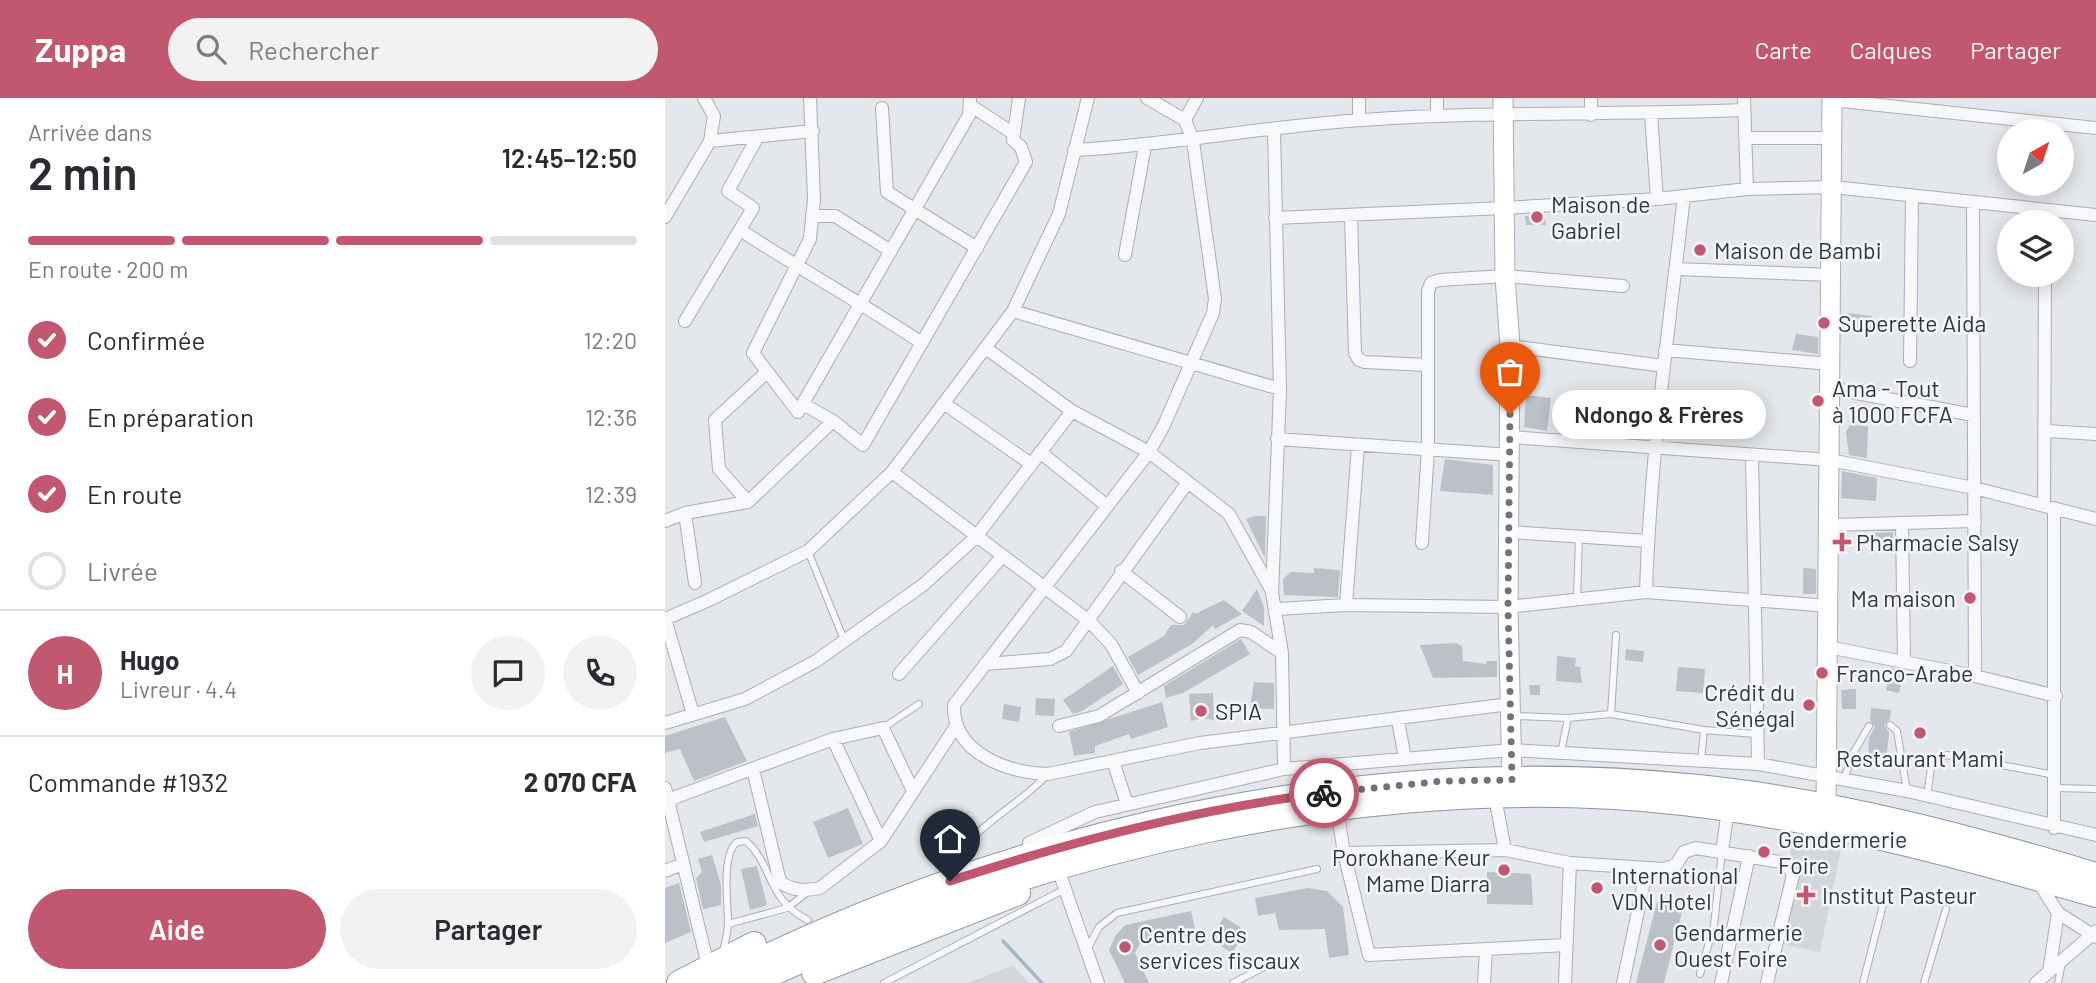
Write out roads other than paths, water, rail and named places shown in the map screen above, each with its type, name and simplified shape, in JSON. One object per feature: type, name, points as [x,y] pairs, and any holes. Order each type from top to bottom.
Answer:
[{"type":"highway","points":[[679,983],[907,906],[1068,843],[1308,795],[1443,781],[1728,810],[1910,843],[2096,895]]},
{"type":"highway","points":[[791,983],[1014,896],[1117,852],[1250,824],[1503,789],[1625,781],[1710,789],[1892,819],[2096,876]]},
{"type":"highway","points":[[714,970],[797,914],[954,863],[1029,843],[1068,843]]},
{"type":"highway","points":[[752,983],[907,906],[996,885],[1055,877]]},
{"type":"street","points":[[665,217],[710,141],[714,116],[704,98]]},
{"type":"street","points":[[810,98],[813,131],[810,239],[753,353],[798,412],[969,115],[970,102]]},
{"type":"street","points":[[803,404],[833,421],[863,445],[1026,162],[1021,147],[1013,140],[1019,98]]},
{"type":"street","points":[[693,715],[665,619],[808,551],[892,471],[987,349],[1013,311],[1059,214],[1088,98]]},
{"type":"street","points":[[1147,98],[1185,120],[1193,141],[1215,299],[1213,313],[1164,425],[1149,452],[954,705],[956,726],[965,741],[982,755],[1026,774],[1048,774],[1200,743],[1511,710]]},
{"type":"street","points":[[1185,120],[1197,98]]},
{"type":"street","points":[[1359,98],[1359,120]]},
{"type":"street","points":[[1437,98],[1437,115]]},
{"type":"street","points":[[1591,98],[1591,115]]},
{"type":"street","points":[[1826,807],[1836,779],[1828,647],[1833,275],[1832,99],[2096,128]]},
{"type":"street","points":[[970,102],[1014,134]]},
{"type":"street","points":[[1074,150],[1145,146],[1359,120],[1503,107],[1591,115],[1651,114],[1744,104],[1747,189]]},
{"type":"street","points":[[1503,107],[1511,446],[1508,607],[1511,750],[1503,789],[1505,850]]},
{"type":"street","points":[[882,108],[887,192],[977,248]]},
{"type":"street","points":[[1651,114],[1657,198]]},
{"type":"street","points":[[710,141],[813,131]]},
{"type":"street","points":[[1272,593],[1280,389],[1273,131]]},
{"type":"street","points":[[685,321],[753,208],[728,191],[757,138]]},
{"type":"street","points":[[1745,138],[1831,138]]},
{"type":"street","points":[[1125,255],[1145,146]]},
{"type":"street","points":[[1275,218],[1504,208],[1747,189],[1833,187],[2011,210]]},
{"type":"street","points":[[1646,592],[1665,350],[1684,196]]},
{"type":"street","points":[[1910,361],[1912,197]]},
{"type":"street","points":[[1973,203],[1975,676]]},
{"type":"street","points":[[1351,215],[1355,353],[1359,360],[1365,362],[1426,365]]},
{"type":"street","points":[[2074,215],[2096,215]]},
{"type":"street","points":[[812,216],[835,216],[891,251]]},
{"type":"street","points":[[740,230],[797,268],[861,302],[922,343]]},
{"type":"street","points":[[1676,269],[1833,275]]},
{"type":"street","points":[[1422,542],[1428,448],[1428,290],[1431,283],[1439,280],[1505,276],[1623,286]]},
{"type":"street","points":[[2045,287],[2046,431],[2056,696],[2054,828]]},
{"type":"street","points":[[1013,311],[1280,389]]},
{"type":"street","points":[[1510,346],[1664,366]]},
{"type":"street","points":[[987,349],[1072,411],[1149,452],[1229,514],[1272,593],[1277,609],[1282,653],[1284,769]]},
{"type":"street","points":[[1665,350],[1831,364]]},
{"type":"street","points":[[748,502],[719,469],[715,420],[767,372]]},
{"type":"street","points":[[1830,388],[1973,415]]},
{"type":"street","points":[[945,404],[1031,464]]},
{"type":"street","points":[[665,723],[745,699],[845,642],[923,585],[975,538],[1072,411]]},
{"type":"street","points":[[665,521],[685,513],[748,502],[833,421]]},
{"type":"street","points":[[2046,431],[2096,434]]},
{"type":"street","points":[[1277,439],[1358,446],[1428,448],[1511,446],[1657,449],[1831,460],[1974,488],[2096,519]]},
{"type":"street","points":[[1346,605],[1358,446]]},
{"type":"street","points":[[1040,452],[1107,506]]},
{"type":"street","points":[[1752,456],[1758,765]]},
{"type":"street","points":[[892,471],[1001,558],[1089,621],[1111,644],[1138,693]]},
{"type":"street","points":[[985,664],[1058,657],[1089,621],[1121,571],[1188,482]]},
{"type":"street","points":[[685,513],[695,583]]},
{"type":"street","points":[[1829,525],[1975,522]]},
{"type":"street","points":[[1902,524],[1904,662]]},
{"type":"street","points":[[1510,532],[1648,541]]},
{"type":"street","points":[[899,674],[1001,558]]},
{"type":"street","points":[[1121,571],[1180,617]]},
{"type":"street","points":[[1277,609],[1346,605],[1508,607],[1646,592],[1829,606]]},
{"type":"street","points":[[1059,726],[1086,722],[1240,631],[1251,632],[1282,653]]},
{"type":"street","points":[[1828,647],[1975,676],[2056,696]]},
{"type":"street","points":[[1398,720],[1405,759]]},
{"type":"street","points":[[753,769],[780,882],[788,887],[810,890],[820,888],[881,842],[912,789],[956,726]]},
{"type":"street","points":[[714,970],[666,797],[833,739],[883,728],[912,789]]},
{"type":"street","points":[[833,739],[881,842]]},
{"type":"street","points":[[1029,843],[1074,820],[1127,804],[1284,769],[1511,750],[1758,765],[1907,791],[2054,828],[2096,835]]},
{"type":"street","points":[[1113,761],[1127,804]]},
{"type":"street","points":[[1337,810],[1344,853],[1369,955],[1566,945]]},
{"type":"street","points":[[1722,851],[1728,810]]},
{"type":"street","points":[[1344,853],[1505,850],[1570,863],[1670,868],[1689,849],[1722,851],[1786,863],[1793,875],[1767,983]]},
{"type":"street","points":[[1721,983],[1749,856]]},
{"type":"street","points":[[1565,983],[1570,863]]},
{"type":"street","points":[[665,871],[683,864]]},
{"type":"street","points":[[1623,983],[1647,867]]},
{"type":"street","points":[[1055,877],[1098,983]]},
{"type":"street","points":[[2036,877],[2058,913],[2095,934],[2036,983]]},
{"type":"street","points":[[2049,972],[2058,913]]},
{"type":"street","points":[[1484,983],[1486,950]]},
{"type":"lane","points":[[1577,599],[1579,537]]},
{"type":"lane","points":[[808,551],[845,642]]},
{"type":"lane","points":[[1611,714],[1616,635]]},
{"type":"lane","points":[[883,728],[919,704]]},
{"type":"lane","points":[[1511,710],[1568,718],[1611,714],[1704,730],[1758,734]]},
{"type":"lane","points":[[1561,753],[1568,718]]},
{"type":"lane","points":[[1890,724],[1897,731],[1907,791]]},
{"type":"lane","points":[[1836,779],[1870,726]]},
{"type":"lane","points":[[1701,761],[1704,730]]},
{"type":"lane","points":[[1927,796],[1932,761],[1947,755],[2096,789]]},
{"type":"lane","points":[[954,863],[977,830],[1023,800],[1048,774]]},
{"type":"lane","points":[[714,970],[728,924],[727,872],[730,849],[737,842],[746,841],[752,846],[797,914]]},
{"type":"lane","points":[[1700,974],[1714,925],[1722,851]]},
{"type":"lane","points":[[1086,953],[1099,927],[1117,913],[1317,869]]},
{"type":"lane","points":[[884,983],[1055,877]]},
{"type":"lane","points":[[797,914],[810,890]]},
{"type":"lane","points":[[1863,983],[1885,901]]},
{"type":"lane","points":[[1924,983],[1946,909]]},
{"type":"lane","points":[[728,924],[797,914]]},
{"type":"lane","points":[[2058,983],[2063,960]]},
{"type":"lane","points":[[1233,983],[1264,967]]},
{"type":"waterway","points":[[1003,941],[1042,983]]},
{"type":"place","name":"Maison de Gabriel","points":[[1537,217]]},
{"type":"place","name":"Maison de Bambi","points":[[1700,250]]},
{"type":"place","name":"Superette Aida","points":[[1824,323]]},
{"type":"place","name":"Ama - Tout à 1000 FCFA","points":[[1818,401]]},
{"type":"place","name":"Ndongo & Frères","points":[[1510,414]]},
{"type":"place","name":"Pharmacie Salsy","points":[[1842,542]]},
{"type":"place","name":"Ma maison","points":[[1970,598]]},
{"type":"place","name":"Franco-Arabe","points":[[1822,673]]},
{"type":"place","name":"Crédit du Sénégal","points":[[1809,705]]},
{"type":"place","name":"SPIA","points":[[1201,711]]},
{"type":"place","name":"Restaurant Mami","points":[[1920,733]]},
{"type":"place","name":"Gendermerie Foire","points":[[1764,852]]},
{"type":"place","name":"Porokhane Keur Mame Diarra","points":[[1504,870]]},
{"type":"place","name":"International VDN Hotel","points":[[1597,888]]},
{"type":"place","name":"Institut Pasteur","points":[[1806,895]]},
{"type":"place","name":"Gendarmerie Ouest Foire","points":[[1660,945]]},
{"type":"place","name":"Centre des services fiscaux","points":[[1125,947]]}]
